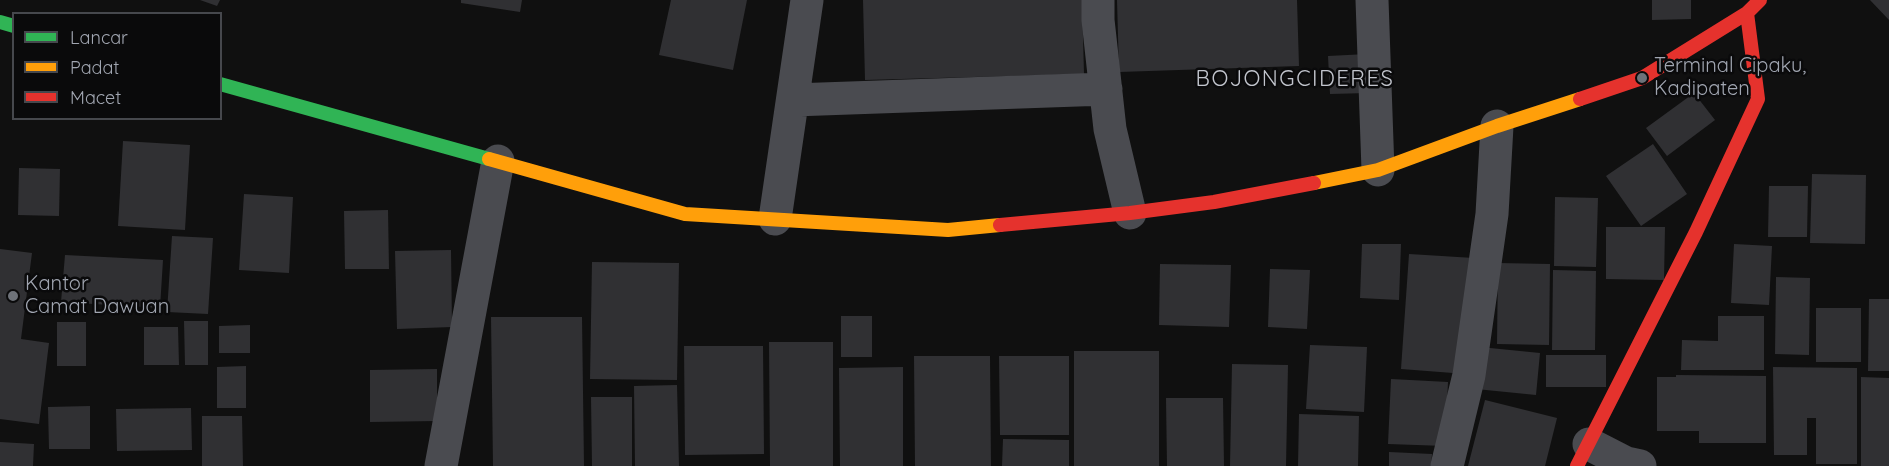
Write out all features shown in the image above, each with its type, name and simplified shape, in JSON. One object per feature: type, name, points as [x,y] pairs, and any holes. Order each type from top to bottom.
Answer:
[{"type":"main road","points":[[222,85],[685,214],[948,231],[1130,213],[1214,201],[1378,170],[1497,126],[1642,78],[1747,13],[1760,0]]},
{"type":"main road","points":[[1583,455],[1696,232],[1758,99],[1747,13]]},
{"type":"street","points":[[775,219],[807,0]]},
{"type":"street","points":[[1098,0],[1098,20],[1110,129],[1130,213]]},
{"type":"street","points":[[1372,0],[1378,170]]},
{"type":"street","points":[[793,100],[1106,89]]},
{"type":"street","points":[[1447,466],[1468,375],[1489,237],[1497,126]]},
{"type":"street","points":[[441,466],[498,161]]},
{"type":"street","points":[[1583,455],[1640,466]]},
{"type":"building","points":[[200,0],[220,0],[217,6]]},
{"type":"building","points":[[461,0],[522,0],[520,12],[461,3]]},
{"type":"building","points":[[671,0],[747,0],[733,70],[659,55]]},
{"type":"building","points":[[863,0],[1082,0],[1084,74],[865,80]]},
{"type":"building","points":[[1117,0],[1297,0],[1299,66],[1119,72]]},
{"type":"building","points":[[1652,0],[1691,0],[1691,19],[1652,20]]},
{"type":"building","points":[[1870,0],[1889,0],[1889,20]]},
{"type":"building","points":[[1367,54],[1368,93],[1330,94],[1328,56]]},
{"type":"building","points":[[1694,93],[1715,120],[1667,156],[1646,128]]},
{"type":"building","points":[[123,141],[190,145],[185,230],[118,226]]},
{"type":"building","points":[[1653,144],[1687,194],[1641,226],[1606,176]]},
{"type":"building","points":[[19,168],[60,169],[59,216],[18,215]]},
{"type":"building","points":[[1812,174],[1866,175],[1865,244],[1810,243]]},
{"type":"building","points":[[1769,186],[1808,186],[1807,237],[1768,237]]},
{"type":"building","points":[[244,194],[293,197],[289,273],[239,270]]},
{"type":"building","points":[[1555,197],[1598,198],[1596,267],[1554,266]]},
{"type":"building","points":[[388,210],[389,269],[345,269],[344,211]]},
{"type":"building","points":[[1606,227],[1665,227],[1664,280],[1606,279]]},
{"type":"building","points":[[172,236],[213,238],[208,314],[167,312]]},
{"type":"building","points":[[1362,244],[1401,244],[1399,300],[1360,298]]},
{"type":"building","points":[[1734,244],[1772,246],[1769,305],[1731,303]]},
{"type":"building","name":"Kantor Camat Dawuan","points":[[0,249],[32,253],[21,339],[49,343],[39,424],[0,419]]},
{"type":"building","points":[[451,250],[452,327],[397,329],[395,251]]},
{"type":"building","points":[[1409,254],[1474,258],[1466,374],[1401,369]]},
{"type":"building","points":[[65,255],[163,260],[160,308],[61,302]]},
{"type":"building","points":[[592,262],[679,263],[677,380],[590,379]]},
{"type":"building","points":[[1498,263],[1550,264],[1549,345],[1497,344]]},
{"type":"building","points":[[1160,264],[1231,265],[1229,327],[1159,325]]},
{"type":"building","points":[[1270,269],[1310,270],[1307,329],[1268,327]]},
{"type":"building","points":[[1553,270],[1596,271],[1595,350],[1552,350]]},
{"type":"building","points":[[1776,277],[1810,278],[1809,355],[1775,354]]},
{"type":"building","points":[[1869,299],[1889,299],[1889,371],[1868,371]]},
{"type":"building","points":[[1816,308],[1861,308],[1861,362],[1816,362]]},
{"type":"building","points":[[841,316],[872,316],[872,357],[841,357]]},
{"type":"building","points":[[1718,316],[1764,316],[1764,370],[1681,370],[1682,340],[1718,341]]},
{"type":"building","points":[[491,317],[582,317],[584,466],[493,466]]},
{"type":"building","points":[[184,321],[208,321],[208,365],[185,365]]},
{"type":"building","points":[[57,322],[86,322],[86,366],[57,366]]},
{"type":"building","points":[[250,325],[250,353],[219,353],[219,326]]},
{"type":"building","points":[[144,327],[178,327],[179,365],[144,365]]},
{"type":"building","points":[[769,342],[833,342],[833,466],[770,466]]},
{"type":"building","points":[[1310,345],[1367,347],[1364,412],[1306,409]]},
{"type":"building","points":[[684,346],[763,346],[764,454],[685,455]]},
{"type":"building","points":[[1480,347],[1540,353],[1536,395],[1476,389]]},
{"type":"building","points":[[1074,351],[1159,351],[1159,466],[1074,466]]},
{"type":"building","points":[[1546,355],[1606,355],[1606,387],[1546,387]]},
{"type":"building","points":[[914,356],[990,356],[991,466],[915,466]]},
{"type":"building","points":[[999,356],[1069,356],[1069,435],[1000,435]]},
{"type":"building","points":[[1232,364],[1288,365],[1286,466],[1230,466]]},
{"type":"building","points":[[246,366],[246,408],[217,408],[217,367]]},
{"type":"building","points":[[903,367],[903,466],[840,466],[839,368]]},
{"type":"building","points":[[1773,367],[1857,368],[1857,464],[1816,464],[1816,418],[1807,418],[1807,455],[1774,455]]},
{"type":"building","points":[[437,369],[437,421],[370,422],[370,370]]},
{"type":"building","points":[[1676,375],[1766,376],[1766,443],[1699,443],[1699,431],[1657,431],[1657,377],[1676,377]]},
{"type":"building","points":[[1861,377],[1889,378],[1889,466],[1861,466]]},
{"type":"building","points":[[1391,379],[1448,382],[1445,446],[1388,444]]},
{"type":"building","points":[[677,385],[679,466],[635,466],[634,386]]},
{"type":"building","points":[[591,397],[632,397],[632,466],[592,466]]},
{"type":"building","points":[[1166,398],[1223,398],[1224,466],[1167,466]]},
{"type":"building","points":[[1485,400],[1557,418],[1545,466],[1468,466]]},
{"type":"building","points":[[90,406],[90,449],[49,449],[48,407]]},
{"type":"building","points":[[191,408],[192,450],[117,451],[116,409]]},
{"type":"building","points":[[1299,414],[1359,416],[1358,466],[1298,466]]},
{"type":"building","points":[[202,416],[242,416],[243,466],[202,466]]},
{"type":"building","points":[[1003,439],[1069,440],[1069,466],[1002,466]]},
{"type":"building","points":[[0,442],[34,444],[33,466],[0,466]]},
{"type":"building","points":[[1389,452],[1432,454],[1431,466],[1389,466]]},
{"type":"traffic: fast","points":[[0,22],[12,25]]},
{"type":"traffic: fast","points":[[222,85],[489,159]]},
{"type":"traffic: slow","points":[[1314,183],[1378,170],[1497,126],[1580,99]]},
{"type":"traffic: slow","points":[[489,159],[685,214],[948,230],[1000,225]]},
{"type":"traffic: jam","points":[[1580,99],[1642,78],[1747,13],[1760,0]]},
{"type":"traffic: jam","points":[[1577,466],[1696,232],[1758,99],[1747,13]]},
{"type":"traffic: jam","points":[[1000,225],[1130,213],[1214,202],[1314,183]]},
{"type":"place","name":"Terminal Cipaku, Kadipaten","points":[[1642,78]]},
{"type":"place","name":"Kantor Camat Dawuan","points":[[13,296]]},
{"type":"district","name":"BOJONGCIDERES","points":[[1295,79]]}]
